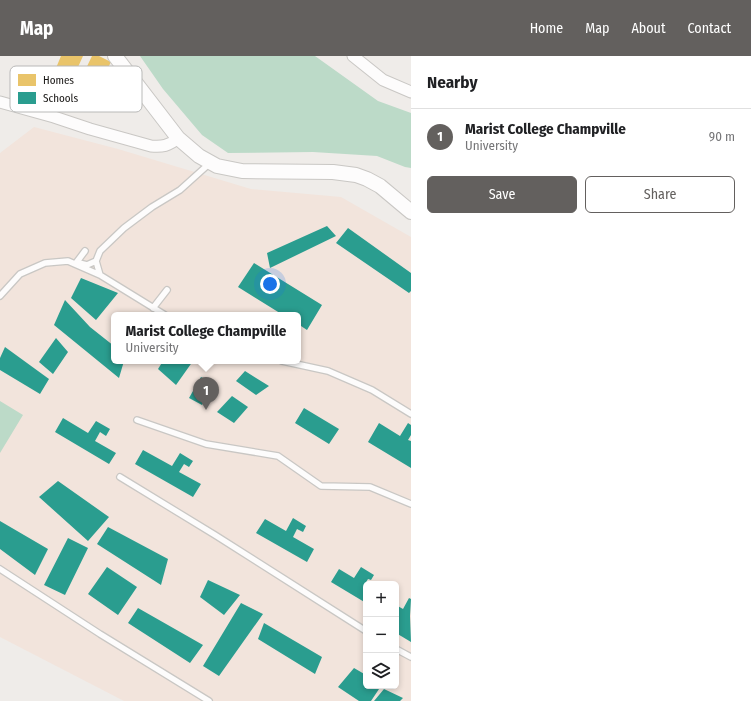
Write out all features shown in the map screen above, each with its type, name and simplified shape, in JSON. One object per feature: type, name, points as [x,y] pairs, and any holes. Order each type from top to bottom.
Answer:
[{"type":"street","points":[[115,56],[123,66]]},
{"type":"street","points":[[353,56],[383,80],[411,92]]},
{"type":"street","points":[[142,91],[178,138],[199,156],[210,162],[226,169],[242,171],[333,172],[356,176],[367,179],[380,186],[411,212]]},
{"type":"street","points":[[0,102],[10,105]]},
{"type":"street","points":[[36,112],[150,146],[160,147],[169,145],[178,138]]},
{"type":"lane","points":[[100,274],[96,261],[100,251],[124,228],[152,207],[180,190],[210,162]]},
{"type":"lane","points":[[76,263],[85,252]]},
{"type":"lane","points":[[0,296],[20,274],[45,263],[68,261],[88,265],[96,261]]},
{"type":"lane","points":[[68,261],[100,274],[160,312]]},
{"type":"lane","points":[[153,308],[167,290]]},
{"type":"lane","points":[[295,364],[328,372],[372,390],[411,414]]},
{"type":"lane","points":[[137,420],[206,444],[278,456],[321,486],[370,487],[411,504]]},
{"type":"lane","points":[[120,477],[215,535],[363,629]]},
{"type":"lane","points":[[0,569],[100,634],[209,701]]},
{"type":"lane","points":[[399,651],[411,657]]},
{"type":"shaded area","points":[[34,127],[118,149],[251,189],[341,197],[411,237],[411,701],[124,701],[0,637],[0,153]]},
{"type":"green space","points":[[140,56],[315,56],[378,101],[411,113],[411,168],[377,156],[313,152],[228,153],[202,135],[163,89]]},
{"type":"green space","points":[[0,401],[23,415],[0,453]]},
{"type":"building: Homes","points":[[61,56],[83,56],[78,66],[57,66]]},
{"type":"building: Homes","points":[[92,56],[99,56],[111,62],[109,66],[87,66]]},
{"type":"building: Schools","points":[[327,226],[336,236],[270,268],[267,253]]},
{"type":"building: Schools","points":[[348,228],[411,273],[411,291],[409,293],[336,243]]},
{"type":"building: Schools","points":[[254,263],[322,305],[307,330],[301,326],[301,312],[278,312],[238,287]]},
{"type":"building: Schools","points":[[81,278],[118,293],[96,320],[71,298]]},
{"type":"building: Schools","points":[[65,300],[90,327],[111,344],[111,364],[123,364],[119,378],[54,325]]},
{"type":"building: Schools","points":[[56,338],[68,352],[53,374],[39,362]]},
{"type":"building: Schools","points":[[5,347],[49,379],[40,394],[0,370],[0,358]]},
{"type":"building: Schools","points":[[161,364],[191,364],[176,385],[158,369]]},
{"type":"building: Schools","points":[[245,371],[269,386],[256,395],[236,381]]},
{"type":"building: Schools","points":[[201,377],[216,384],[202,405],[189,398]]},
{"type":"building: Schools","points":[[232,396],[248,407],[234,423],[217,412]]},
{"type":"building: Schools","points":[[304,408],[339,429],[329,444],[295,423]]},
{"type":"building: Schools","points":[[63,418],[88,433],[96,421],[110,429],[106,436],[100,432],[95,441],[116,453],[109,464],[55,432]]},
{"type":"building: Schools","points":[[379,423],[400,436],[408,423],[411,425],[411,435],[408,440],[411,441],[411,468],[368,442]]},
{"type":"building: Schools","points":[[143,450],[172,466],[180,453],[193,461],[189,467],[184,464],[179,472],[201,484],[193,497],[135,464]]},
{"type":"building: Schools","points":[[58,481],[109,517],[88,541],[39,497]]},
{"type":"building: Schools","points":[[293,518],[306,526],[303,532],[297,529],[293,537],[314,549],[307,562],[256,533],[265,519],[286,531]]},
{"type":"building: Schools","points":[[0,521],[48,549],[35,575],[0,549]]},
{"type":"building: Schools","points":[[108,527],[168,559],[161,585],[97,544]]},
{"type":"building: Schools","points":[[68,538],[88,548],[65,595],[44,585]]},
{"type":"building: Schools","points":[[107,567],[137,587],[118,615],[88,594]]},
{"type":"building: Schools","points":[[361,567],[374,575],[371,580],[368,579],[367,581],[363,581],[363,601],[331,582],[339,569],[354,578]]},
{"type":"building: Schools","points":[[208,580],[240,595],[224,615],[200,597]]},
{"type":"building: Schools","points":[[409,598],[411,599],[411,642],[399,635],[399,607],[403,609]]},
{"type":"building: Schools","points":[[241,603],[263,614],[219,676],[203,666]]},
{"type":"building: Schools","points":[[138,608],[203,645],[190,663],[128,623]]},
{"type":"building: Schools","points":[[264,623],[322,657],[315,674],[258,639]]},
{"type":"building: Schools","points":[[354,668],[363,673],[363,689],[379,689],[371,701],[359,701],[338,687]]},
{"type":"building: Schools","points":[[384,689],[403,698],[400,701],[374,701]]},
{"type":"place","name":"Marist College Champville","points":[[206,410]]}]
